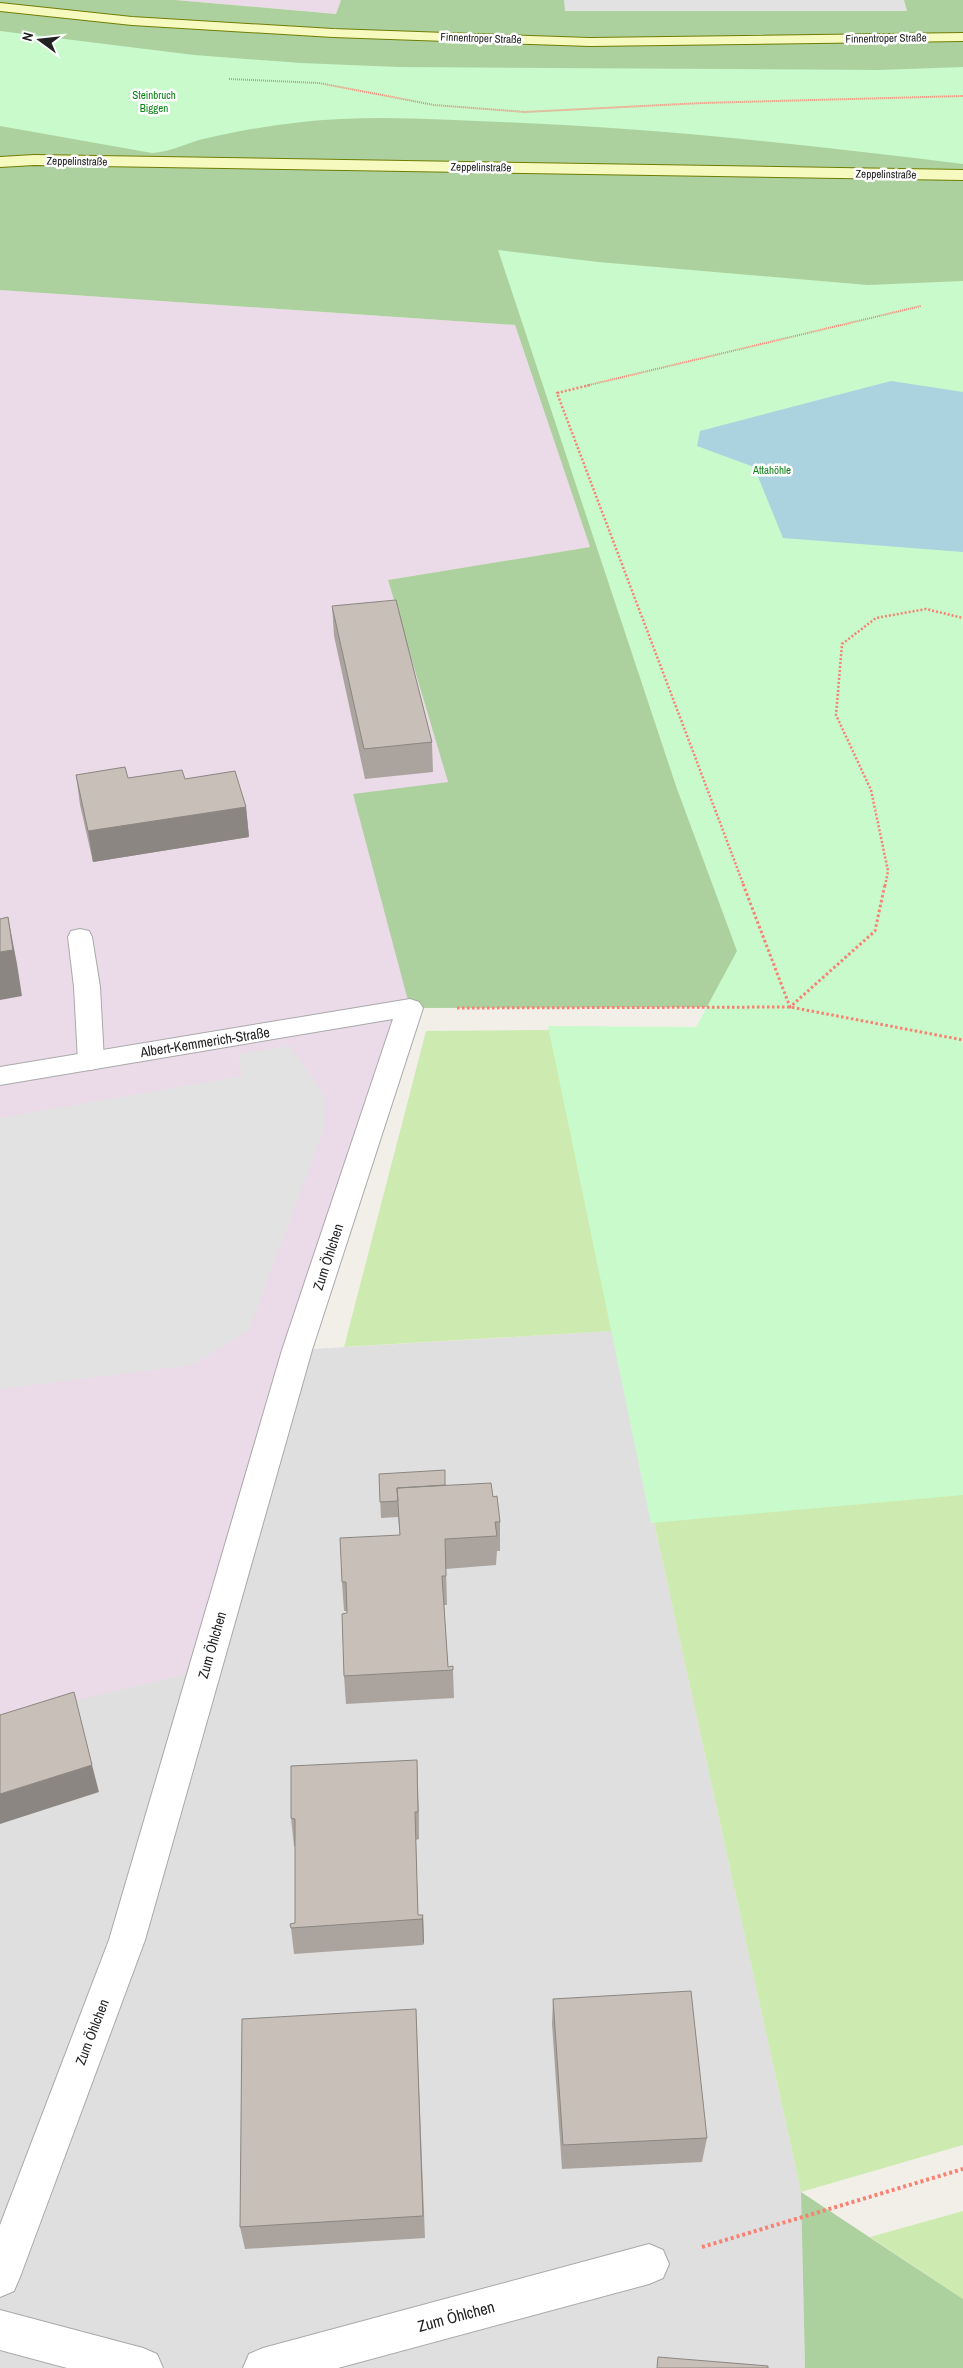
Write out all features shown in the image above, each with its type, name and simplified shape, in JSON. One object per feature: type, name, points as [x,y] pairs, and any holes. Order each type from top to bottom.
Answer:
[{"type":"main road","name":"Finnentroper Straße","points":[[0,7],[132,21],[333,33],[590,42],[963,37]]},
{"type":"main road","name":"Zeppelinstraße","points":[[0,162],[54,160],[963,175]]},
{"type":"street","points":[[80,937],[87,987],[91,1061]]},
{"type":"street","name":"Albert-Kemmerich-Straße","points":[[0,1076],[410,1008]]},
{"type":"street","name":"Zum Öhlchen","points":[[0,2277],[127,1940],[297,1350],[410,1008]]},
{"type":"street","name":"Zum Öhlchen","points":[[262,2368],[649,2264]]},
{"type":"street","points":[[0,2330],[143,2368]]},
{"type":"path","points":[[229,79],[319,83],[434,105],[525,112],[702,103],[963,96]]},
{"type":"path","points":[[790,1006],[557,394],[921,306]]},
{"type":"path","points":[[790,1006],[875,931],[888,870],[871,790],[836,715],[842,644],[876,618],[926,609],[963,618]]},
{"type":"path","points":[[410,1008],[790,1006],[963,1040]]},
{"type":"path","points":[[649,2264],[963,2169]]},
{"type":"shaded area","points":[[175,0],[341,0],[336,14]]},
{"type":"shaded area","points":[[564,0],[904,0],[907,11],[565,11]]},
{"type":"shaded area","points":[[0,290],[515,325],[590,547],[388,580],[448,782],[410,1008],[205,1670],[0,1718]]},
{"type":"shaded area","points":[[290,1046],[325,1097],[324,1128],[249,1330],[192,1365],[0,1389],[0,1118],[242,1076],[238,1054]]},
{"type":"shaded area","points":[[612,1331],[801,2192],[805,2368],[0,2368],[0,1718],[297,1350]]},
{"type":"green space","points":[[0,0],[175,0],[336,14],[341,0],[963,0],[963,392],[790,1007],[410,1008],[353,794],[448,782],[388,580],[590,547],[515,325],[0,290]]},
{"type":"green space","name":"Steinbruch Biggen","points":[[0,31],[194,55],[301,63],[398,67],[879,70],[963,67],[963,164],[790,144],[617,128],[401,118],[323,120],[270,126],[216,136],[170,150],[152,153],[0,126]]},
{"type":"green space","name":"Attahöhle","points":[[498,250],[598,262],[868,285],[963,281],[963,1495],[651,1523],[548,1026],[696,1027],[737,951],[676,786]]},
{"type":"green space","points":[[829,1027],[963,1099],[963,2145],[801,2192],[612,1331],[344,1347],[426,1031]]},
{"type":"green space","points":[[801,2192],[963,2299],[963,2368],[805,2368]]},
{"type":"green space","points":[[963,2211],[963,2299],[870,2237]]},
{"type":"water","points":[[891,381],[963,392],[963,552],[783,538],[754,467],[697,446],[700,431]]},
{"type":"building","points":[[396,600],[432,742],[364,749],[332,606]]},
{"type":"building","points":[[125,767],[128,778],[182,770],[185,779],[235,771],[246,807],[88,831],[76,775]]},
{"type":"building","points":[[8,917],[13,950],[0,952],[0,919]]},
{"type":"building","points":[[445,1470],[445,1485],[397,1488],[398,1501],[380,1502],[379,1474]]},
{"type":"building","points":[[491,1483],[493,1497],[497,1496],[500,1522],[495,1522],[497,1536],[445,1539],[446,1576],[442,1576],[448,1667],[453,1666],[453,1670],[344,1676],[342,1614],[347,1613],[346,1582],[342,1582],[340,1538],[400,1535],[397,1488]]},
{"type":"building","points":[[74,1692],[92,1765],[0,1794],[0,1715]]},
{"type":"building","points":[[417,1760],[418,1812],[415,1812],[418,1915],[423,1915],[422,1919],[291,1928],[290,1924],[295,1923],[295,1819],[291,1818],[291,1766]]},
{"type":"building","points":[[691,1991],[707,2138],[563,2145],[553,1999]]},
{"type":"building","points":[[416,2009],[423,2216],[240,2227],[242,2019]]},
{"type":"building","points":[[658,2357],[768,2366],[768,2368],[657,2368]]}]
